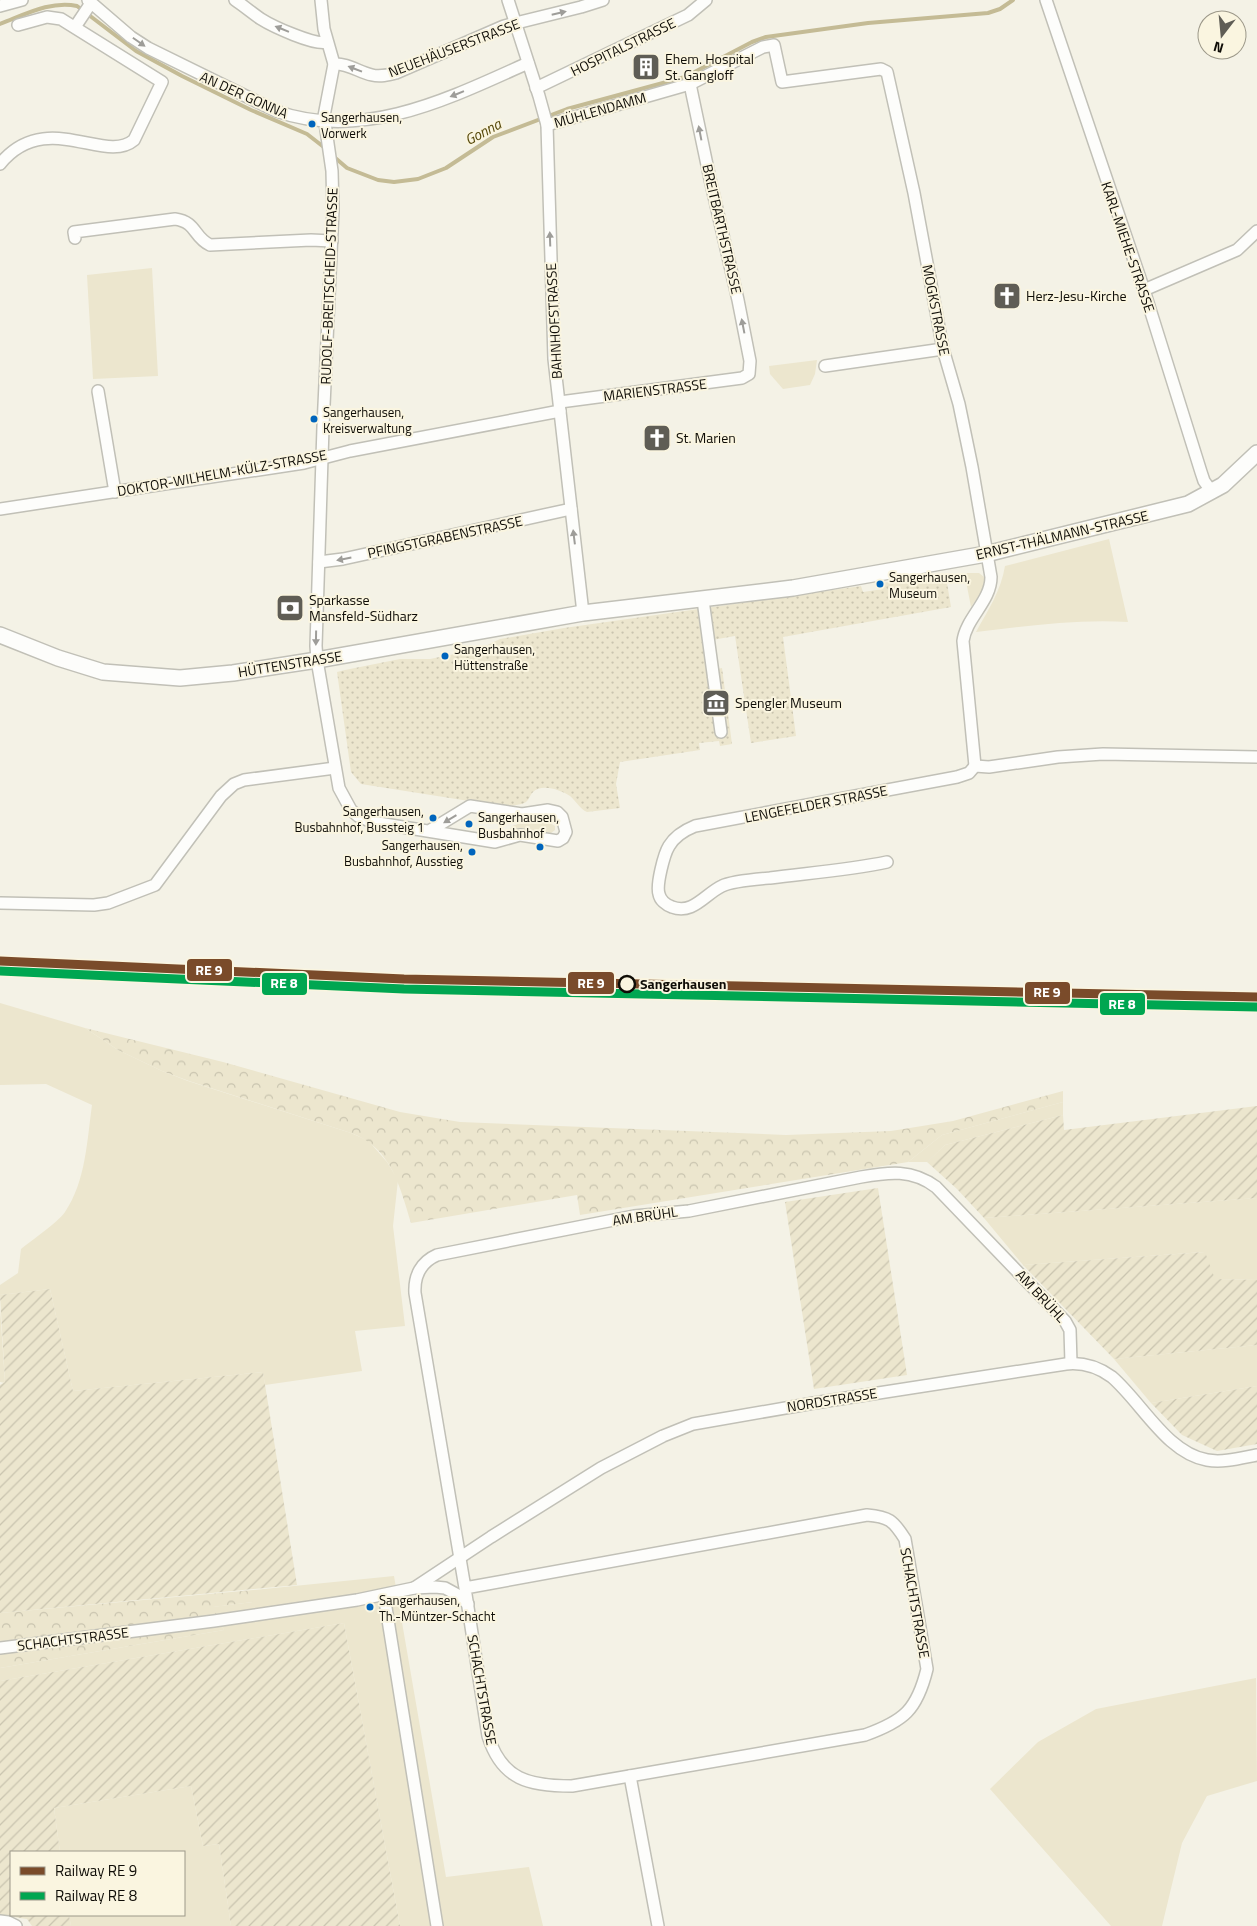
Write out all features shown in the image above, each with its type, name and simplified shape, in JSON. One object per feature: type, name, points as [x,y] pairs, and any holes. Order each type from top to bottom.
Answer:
[{"type":"street","points":[[0,6],[22,0]]},
{"type":"street","points":[[235,0],[274,26],[318,43],[327,42]]},
{"type":"street","points":[[320,0],[327,42],[334,64]]},
{"type":"street","name":"BAHNHOFSTRASSE","points":[[508,0],[546,123],[554,359],[583,613]]},
{"type":"street","name":"NEUEHÄUSERSTRASSE","points":[[334,64],[346,65],[372,75],[391,74],[425,62],[504,26],[603,0]]},
{"type":"street","name":"KARL-MIEHE-STRASSE","points":[[1046,0],[1144,290],[1204,481],[1212,492]]},
{"type":"street","name":"HOSPITALSTRASSE","points":[[538,94],[688,15],[700,7],[703,1]]},
{"type":"street","name":"AN DER GONNA","points":[[77,24],[89,4],[139,43],[172,62],[276,111],[293,117],[324,121],[388,116],[412,111],[528,63]]},
{"type":"street","points":[[0,164],[20,146],[48,138],[63,138],[112,147],[128,145],[134,140],[162,82],[77,24],[48,17],[18,25]]},
{"type":"street","name":"MÜHLENDAMM","points":[[546,123],[690,84],[763,47],[774,45],[782,82],[881,69]]},
{"type":"street","name":"RUDOLF-BREITSCHEID-STRASSE","points":[[334,64],[324,121],[333,198],[322,458],[317,660],[339,788],[346,804],[358,816],[372,822],[498,842],[520,836],[558,840],[564,837],[566,829],[562,817],[550,810],[522,814],[470,806],[430,831]]},
{"type":"street","name":"MOGKSTRASSE","points":[[881,69],[887,72],[890,79],[914,193],[943,349],[959,404],[972,467],[991,578],[991,584],[963,641],[975,766]]},
{"type":"street","name":"BREITBARTHSTRASSE","points":[[690,84],[738,300],[750,361],[749,374]]},
{"type":"street","points":[[75,238],[74,232],[175,219],[189,223],[201,240],[210,245],[311,240],[332,241]]},
{"type":"street","points":[[1144,290],[1237,250],[1257,231]]},
{"type":"street","points":[[825,366],[943,349]]},
{"type":"street","name":"MARIENSTRASSE","points":[[560,406],[742,378],[749,374]]},
{"type":"street","points":[[98,391],[115,492]]},
{"type":"street","name":"DOKTOR-WILHELM-KÜLZ-STRASSE","points":[[0,509],[304,463],[350,451],[560,406]]},
{"type":"street","name":"ERNST-THÄLMANN-STRASSE","points":[[583,613],[799,587],[986,554],[1178,508],[1212,492],[1231,478],[1257,453]]},
{"type":"street","name":"PFINGSTGRABENSTRASSE","points":[[319,562],[343,559],[571,509]]},
{"type":"street","points":[[703,600],[721,732]]},
{"type":"street","name":"HÜTTENSTRASSE","points":[[0,635],[81,666],[102,672],[180,678],[317,660],[583,613]]},
{"type":"street","name":"LENGEFELDER STRASSE","points":[[887,862],[756,879],[722,886],[696,904],[684,909],[671,907],[663,902],[658,893],[666,852],[678,835],[695,826],[957,777],[968,773],[975,766],[989,767],[1055,757],[1103,754],[1257,757]]},
{"type":"street","points":[[0,904],[94,905],[108,903],[142,891],[155,885],[221,796],[234,784],[248,780],[335,768]]},
{"type":"street","name":"AM BRÜHL","points":[[460,1558],[414,1290],[418,1271],[426,1262],[437,1255],[634,1216],[689,1211],[861,1177],[889,1173],[908,1174],[922,1178],[942,1193],[1065,1321],[1070,1330],[1071,1363]]},
{"type":"street","name":"NORDSTRASSE","points":[[414,1588],[601,1468],[663,1436],[693,1424],[814,1403],[1071,1363],[1089,1365],[1112,1377],[1147,1413],[1171,1443],[1187,1454],[1208,1460],[1234,1460],[1257,1455]]},
{"type":"street","name":"SCHACHTSTRASSE","points":[[460,1558],[488,1736],[494,1753],[507,1770],[526,1781],[547,1786],[572,1786],[865,1735],[898,1720],[913,1707],[922,1691],[926,1669],[905,1539],[896,1524],[885,1517],[867,1515],[465,1588]]},
{"type":"street","name":"SCHACHTSTRASSE","points":[[0,1648],[214,1621],[434,1586],[445,1588],[468,1604]]},
{"type":"street","points":[[384,1595],[438,1926]]},
{"type":"street","points":[[630,1776],[658,1926]]},
{"type":"street","points":[[0,1921],[16,1926]]},
{"type":"green space","points":[[152,268],[158,376],[93,379],[87,275]]},
{"type":"green space","points":[[817,360],[815,374],[810,385],[783,389],[770,374],[769,366]]},
{"type":"green space","points":[[1109,539],[1128,622],[1071,622],[976,632],[997,592],[1005,566]]},
{"type":"green space","points":[[967,573],[979,573],[984,577],[982,589],[971,607],[965,576]]},
{"type":"green space","points":[[932,576],[947,583],[951,607],[783,637],[796,736],[751,743],[735,636],[712,640],[717,669],[722,668],[732,744],[720,746],[719,741],[699,743],[700,750],[620,762],[616,784],[620,808],[587,812],[570,796],[557,790],[546,788],[537,789],[524,803],[507,807],[361,784],[351,772],[337,672],[400,659],[430,659],[479,649],[500,639],[564,628],[861,586],[863,592],[883,589],[882,583]]},
{"type":"green space","points":[[533,819],[548,822],[555,826],[555,830],[551,833],[524,830],[509,831],[512,826]]},
{"type":"green space","points":[[0,1003],[85,1028],[118,1050],[188,1081],[351,1133],[369,1141],[387,1162],[398,1180],[393,1226],[405,1326],[355,1331],[362,1371],[265,1385],[263,1372],[73,1391],[50,1289],[0,1295],[0,1285],[18,1273],[21,1249],[61,1216],[72,1200],[81,1174],[87,1146],[92,1105],[46,1084],[0,1085]]},
{"type":"green space","points":[[85,1028],[223,1062],[400,1112],[460,1122],[786,1135],[891,1131],[953,1121],[1063,1091],[1063,1102],[942,1135],[908,1162],[580,1215],[577,1195],[411,1223],[398,1182],[392,1170],[385,1158],[365,1139],[162,1071],[118,1050]]},
{"type":"green space","points":[[1063,1102],[1063,1115],[945,1145],[927,1162],[908,1162],[942,1135]]},
{"type":"green space","points":[[1257,1106],[1257,1198],[984,1218],[957,1189],[927,1162],[945,1145],[1063,1115],[1064,1130]]},
{"type":"green space","points":[[878,1188],[907,1375],[814,1389],[785,1202]]},
{"type":"green space","points":[[1257,1198],[1257,1280],[1214,1279],[1204,1252],[1023,1265],[984,1218]]},
{"type":"green space","points":[[1205,1252],[1215,1279],[1257,1280],[1257,1345],[1114,1359],[1023,1265]]},
{"type":"green space","points":[[50,1289],[73,1391],[263,1372],[297,1585],[0,1613],[0,1385],[5,1382],[0,1295]]},
{"type":"green space","points":[[0,1307],[5,1383],[0,1382]]},
{"type":"green space","points":[[1257,1345],[1257,1386],[1151,1403],[1114,1359]]},
{"type":"green space","points":[[1257,1386],[1257,1444],[1217,1451],[1182,1435],[1151,1403]]},
{"type":"green space","points":[[394,1576],[446,1877],[529,1867],[543,1926],[400,1926],[344,1623],[0,1681],[0,1668],[224,1630],[212,1607],[253,1602],[253,1590]]},
{"type":"green space","points":[[253,1590],[253,1602],[213,1607],[224,1630],[0,1668],[0,1613]]},
{"type":"green space","points":[[344,1623],[400,1926],[231,1926],[219,1844],[203,1846],[191,1786],[54,1808],[60,1851],[10,1851],[10,1916],[69,1916],[71,1926],[32,1926],[27,1919],[0,1915],[0,1681]]},
{"type":"green space","points":[[1256,1678],[1257,1781],[1207,1796],[1182,1843],[1162,1926],[1111,1926],[990,1789],[1038,1742],[1096,1709]]},
{"type":"green space","points":[[191,1786],[203,1846],[219,1844],[231,1926],[71,1926],[69,1916],[185,1916],[185,1851],[60,1851],[54,1808]]},
{"type":"waterway","name":"Gonna","points":[[333,156],[347,168],[378,180],[394,182],[418,179],[446,168],[493,137],[567,109],[685,77],[752,42],[766,37],[868,23],[988,13],[1000,9],[1013,0]]},
{"type":"waterway","name":"Gonna","points":[[0,24],[48,7],[57,5],[77,6],[136,51],[251,110],[307,134],[325,148]]},
{"type":"transit line","points":[[0,961],[404,979],[1257,997]]},
{"type":"transit line","points":[[0,971],[404,989],[1257,1007]]},
{"type":"place","name":"Ehem. Hospital St. Gangloff","points":[[646,67]]},
{"type":"place","name":"Sangerhausen, Vorwerk","points":[[312,124]]},
{"type":"place","name":"Herz-Jesu-Kirche","points":[[1007,296]]},
{"type":"place","name":"Sangerhausen, Kreisverwaltung","points":[[314,419]]},
{"type":"place","name":"St. Marien","points":[[657,438]]},
{"type":"place","name":"Sangerhausen, Museum","points":[[880,584]]},
{"type":"place","name":"Sparkasse Mansfeld-Südharz","points":[[290,608]]},
{"type":"place","name":"Sangerhausen, Hüttenstraße","points":[[445,656]]},
{"type":"place","name":"Spengler Museum","points":[[716,703]]},
{"type":"place","name":"Sangerhausen, Busbahnhof, Bussteig 1","points":[[433,818]]},
{"type":"place","name":"Sangerhausen, Busbahnhof","points":[[469,824]]},
{"type":"place","name":"Sangerhausen, Busbahnhof, Ausstieg","points":[[472,852]]},
{"type":"place","name":"Sangerhausen","points":[[627,984]]},
{"type":"place","name":"Sangerhausen, Th.-Müntzer-Schacht","points":[[370,1607]]}]
